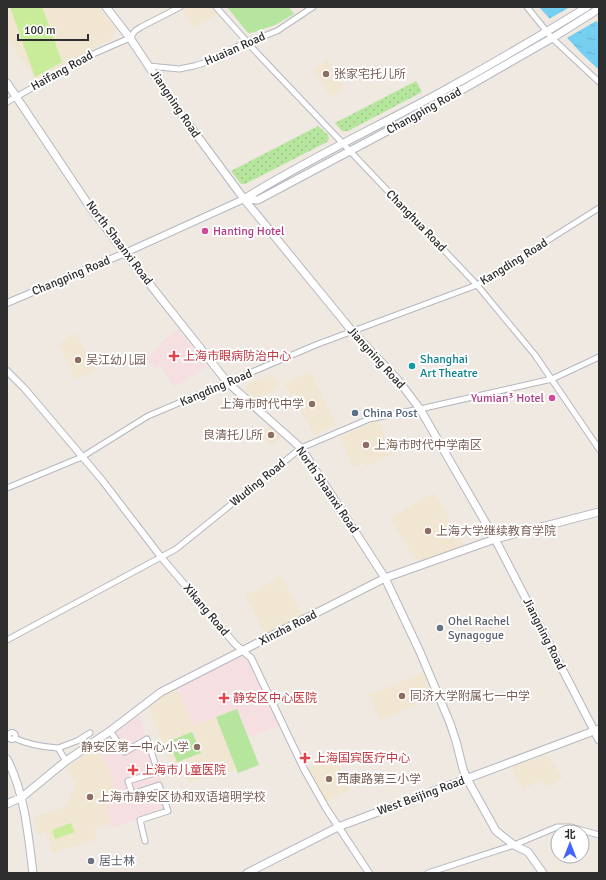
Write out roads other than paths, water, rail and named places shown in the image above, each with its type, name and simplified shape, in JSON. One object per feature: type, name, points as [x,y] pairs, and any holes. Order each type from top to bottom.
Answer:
[{"type":"main road","name":"Jiangning Road","points":[[106,7],[130,38],[199,139],[244,199],[352,331],[398,380],[420,409],[496,538],[596,730],[599,740]]},
{"type":"main road","name":"Changping Road","points":[[244,199],[276,180],[445,90],[587,7]]},
{"type":"main road","name":"Changping Road","points":[[244,199],[258,200],[423,112],[597,10]]},
{"type":"main road","name":"North Shaanxi Road","points":[[7,83],[90,206],[125,253],[228,383],[301,448],[385,578],[420,652],[450,723],[467,780],[496,831],[514,845],[528,852],[543,873]]},
{"type":"main road","name":"Xinzha Road","points":[[7,804],[22,797],[66,761],[110,731],[161,692],[385,578],[496,538],[599,512]]},
{"type":"main road","name":"West Beijing Road","points":[[246,873],[338,827],[467,780],[596,730]]},
{"type":"main road","points":[[7,759],[13,770],[22,797],[33,873]]},
{"type":"street","name":"Haifang Road","points":[[7,102],[93,54],[130,38],[134,31],[180,7]]},
{"type":"street","name":"Changhua Road","points":[[216,7],[247,42],[477,285],[536,355],[599,449]]},
{"type":"street","name":"Huaian Road","points":[[149,66],[179,69],[210,61],[247,42],[277,31],[314,7]]},
{"type":"street","points":[[527,7],[599,82]]},
{"type":"street","name":"Changping Road","points":[[7,303],[125,253],[244,199]]},
{"type":"street","name":"Kangding Road","points":[[7,488],[82,457],[148,416],[318,344],[477,285],[599,208]]},
{"type":"street","name":"Wuding Road","points":[[7,640],[176,549],[301,448],[369,419],[420,409],[552,378],[599,357]]},
{"type":"street","name":"Xikang Road","points":[[7,371],[102,480],[161,557],[242,652],[251,658],[293,748],[326,808],[369,873]]},
{"type":"street","points":[[110,731],[125,752],[147,739],[158,772],[128,781],[132,794],[159,785],[168,812],[140,820],[145,841]]},
{"type":"street","points":[[14,738],[24,743],[39,747],[58,748],[78,741],[90,733]]},
{"type":"street","points":[[58,748],[66,761]]},
{"type":"street","points":[[428,873],[514,845],[557,827],[571,827],[599,835]]},
{"type":"water","points":[[539,7],[584,7],[586,9],[599,24],[599,70],[581,53]]},
{"type":"place","name":"张家宅托儿所","points":[[326,74]]},
{"type":"place","name":"Hanting Hotel","points":[[205,231]]},
{"type":"place","name":"上海市眼病防治中心","points":[[174,356]]},
{"type":"place","name":"吴江幼儿园","points":[[78,360]]},
{"type":"place","name":"Shanghai Art Theatre","points":[[412,366]]},
{"type":"place","name":"Yumian³ Hotel","points":[[552,398]]},
{"type":"place","name":"上海市时代中学","points":[[312,404]]},
{"type":"place","name":"China Post","points":[[355,413]]},
{"type":"place","name":"良清托儿所","points":[[271,435]]},
{"type":"place","name":"上海市时代中学南区","points":[[366,445]]},
{"type":"place","name":"上海大学继续教育学院","points":[[428,531]]},
{"type":"place","name":"Ohel Rachel Synagogue","points":[[440,628]]},
{"type":"place","name":"同济大学附属七一中学","points":[[402,696]]},
{"type":"place","name":"静安区中心医院","points":[[224,698]]},
{"type":"place","name":"静安区第一中心小学","points":[[197,747]]},
{"type":"place","name":"上海国宾医疗中心","points":[[305,758]]},
{"type":"place","name":"上海市儿童医院","points":[[133,770]]},
{"type":"place","name":"西康路第三小学","points":[[329,779]]},
{"type":"place","name":"上海市静安区协和双语培明学校","points":[[90,797]]},
{"type":"place","name":"居士林","points":[[91,861]]}]
